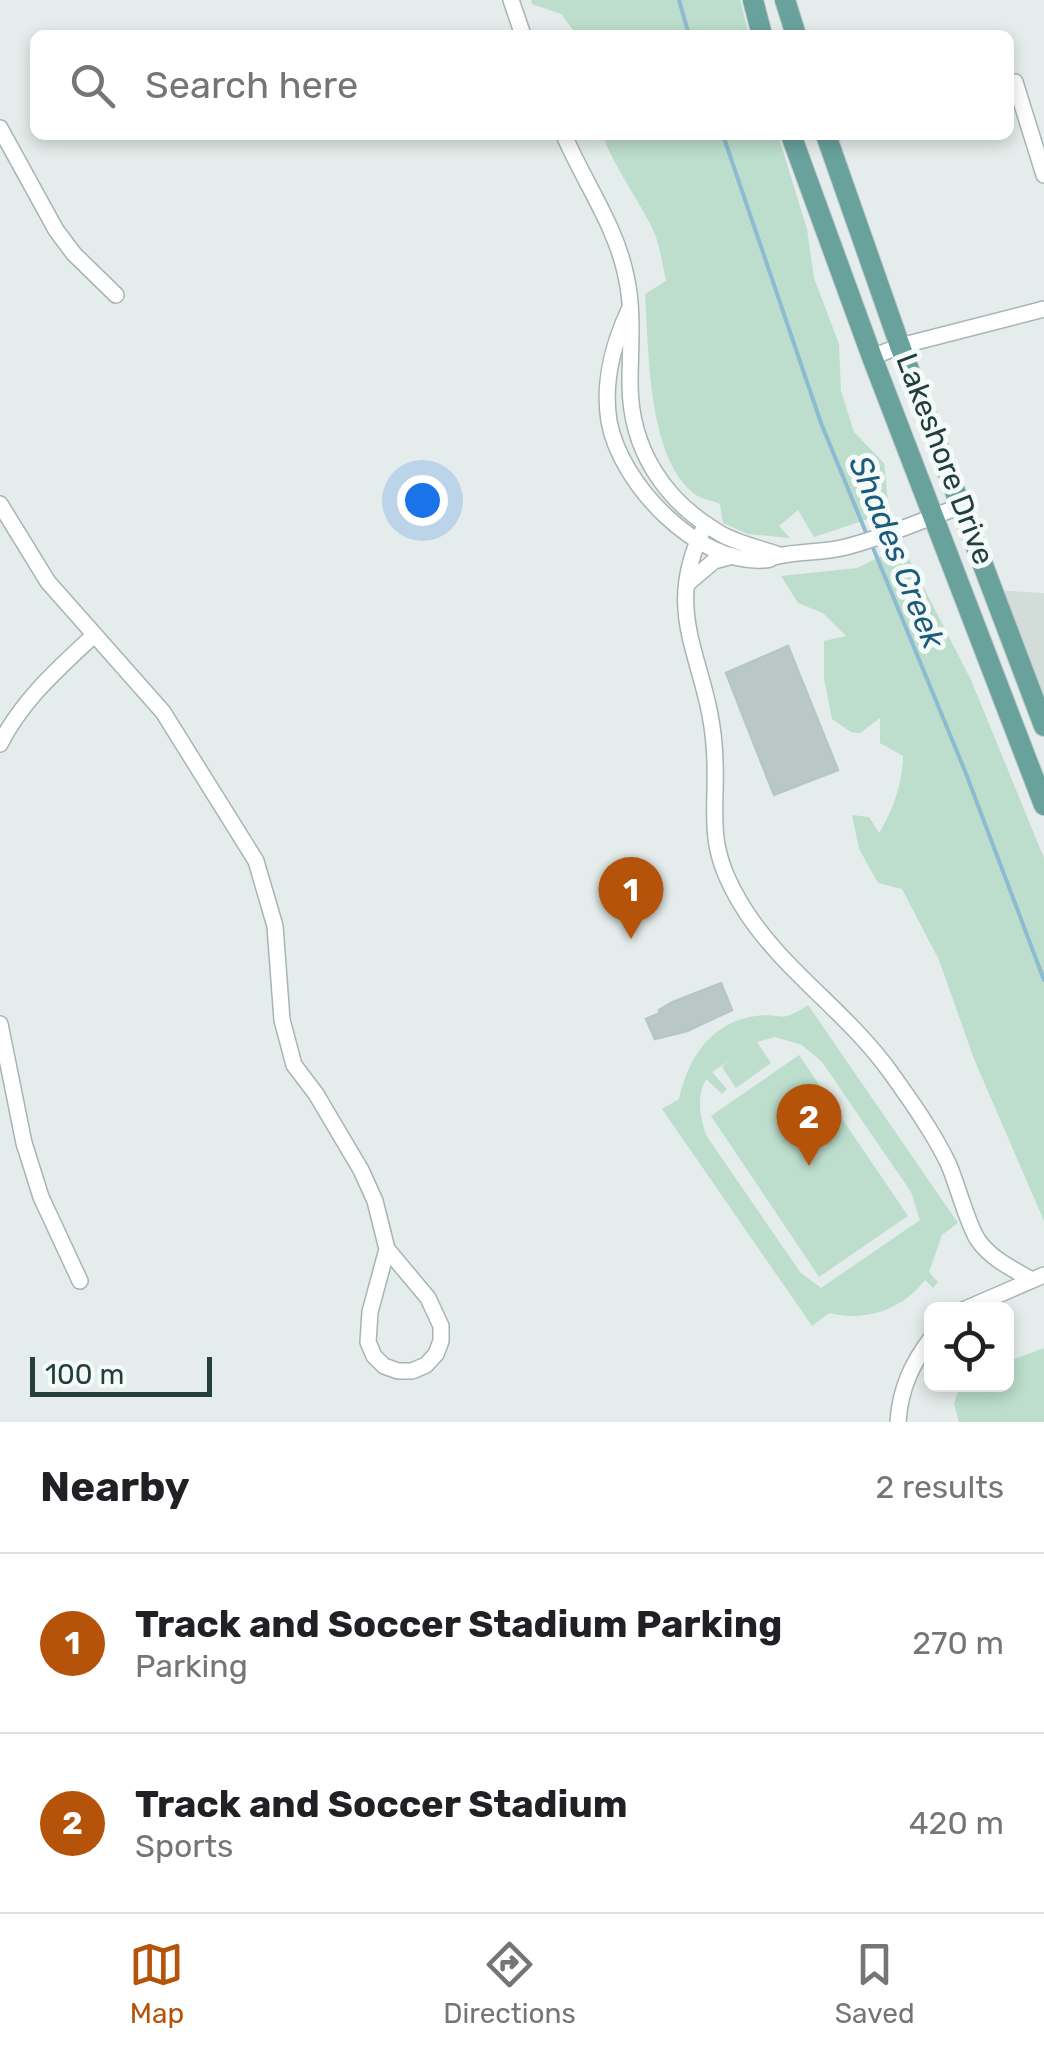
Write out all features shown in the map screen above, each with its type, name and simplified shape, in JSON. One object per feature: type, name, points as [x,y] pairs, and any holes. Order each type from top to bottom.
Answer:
[{"type":"main road","points":[[753,0],[761,30]]},
{"type":"main road","points":[[786,0],[795,30]]},
{"type":"main road","name":"Lakeshore Drive","points":[[793,140],[1044,805]]},
{"type":"main road","name":"Lakeshore Drive","points":[[828,140],[900,346],[1044,726]]},
{"type":"street","points":[[511,0],[521,30]]},
{"type":"street","points":[[1015,82],[1044,174]]},
{"type":"street","points":[[0,128],[56,230],[74,254],[116,295]]},
{"type":"street","points":[[566,140],[616,241],[626,276],[632,320],[630,377],[635,436],[656,475],[706,524],[724,536],[779,555]]},
{"type":"street","points":[[872,357],[900,346],[1044,309]]},
{"type":"street","points":[[629,310],[609,378],[610,424],[624,462],[641,487],[697,541],[733,556],[762,560],[821,553],[961,506]]},
{"type":"street","points":[[609,378],[630,377]]},
{"type":"street","points":[[641,487],[656,475]]},
{"type":"street","points":[[0,504],[35,564],[173,725],[256,862],[275,926],[285,1042],[294,1065],[361,1170],[375,1201],[387,1249],[428,1298],[441,1326],[436,1354],[426,1365],[412,1371],[384,1366],[368,1342],[370,1312],[387,1249]]},
{"type":"street","points":[[706,524],[697,541],[687,584],[685,618],[714,744],[712,832],[723,870],[766,942],[827,1000],[890,1071],[946,1159],[978,1242],[995,1258],[1038,1278]]},
{"type":"street","points":[[687,584],[704,567],[733,556]]},
{"type":"street","points":[[0,744],[16,713],[94,635]]},
{"type":"street","points":[[0,1024],[24,1143],[40,1197],[80,1281]]},
{"type":"street","points":[[982,1302],[1038,1278]]},
{"type":"street","points":[[898,1422],[901,1395],[910,1370],[924,1349]]},
{"type":"shaded area","points":[[992,590],[1044,593],[1044,726]]},
{"type":"green space","points":[[531,0],[740,0],[748,30],[573,30],[561,14],[532,4]]},
{"type":"green space","points":[[605,140],[780,140],[807,229],[814,278],[839,344],[841,391],[854,432],[884,463],[889,512],[814,537],[798,510],[779,526],[790,538],[748,534],[723,523],[720,504],[694,493],[677,473],[658,426],[645,294],[666,281],[655,234]]},
{"type":"green space","points":[[898,548],[908,557],[971,680],[1044,858],[1044,1221],[974,1059],[939,960],[902,889],[878,883],[859,849],[852,815],[869,817],[879,833],[896,796],[903,756],[880,743],[880,718],[860,733],[851,732],[832,719],[824,679],[824,641],[846,636],[823,613],[798,603],[781,576],[857,568]]},
{"type":"green space","points":[[808,1005],[958,1223],[942,1235],[929,1272],[938,1282],[933,1288],[925,1280],[905,1299],[882,1311],[856,1316],[829,1313],[812,1326],[662,1109],[679,1099],[695,1056],[714,1034],[740,1020],[786,1016]],"holes":[[[775,1037],[802,1045],[822,1062],[911,1192],[920,1220],[821,1288],[801,1273],[706,1135],[700,1107],[706,1079],[722,1094],[727,1089],[712,1072],[729,1061],[722,1067],[736,1088],[771,1063],[757,1042]]]},
{"type":"green space","points":[[799,1055],[908,1216],[819,1277],[711,1116]]},
{"type":"green space","points":[[1044,1348],[1044,1422],[959,1422],[954,1404],[958,1392],[1014,1392],[1014,1359]]},
{"type":"building","points":[[788,646],[838,770],[774,795],[726,673]]},
{"type":"building","points":[[721,983],[732,1010],[687,1031],[655,1039],[646,1019],[673,1002]]},
{"type":"waterway","name":"Shades Creek","points":[[679,0],[688,30]]},
{"type":"waterway","name":"Shades Creek","points":[[725,140],[821,423],[867,535]]},
{"type":"waterway","name":"Shades Creek","points":[[871,543],[965,771],[1044,980]]},
{"type":"place","name":"Track and Soccer Stadium Parking","points":[[631,939]]},
{"type":"place","name":"Track and Soccer Stadium","points":[[809,1166]]}]
